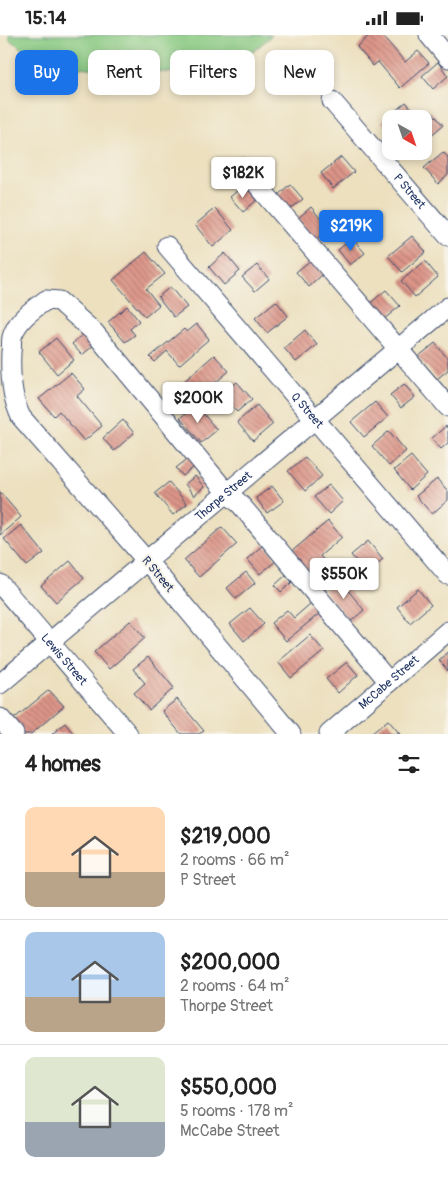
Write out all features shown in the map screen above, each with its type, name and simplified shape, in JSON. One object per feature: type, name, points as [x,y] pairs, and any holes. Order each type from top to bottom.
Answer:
[{"type":"street","points":[[429,35],[448,58]]},
{"type":"street","name":"P Street","points":[[332,101],[448,236]]},
{"type":"street","points":[[243,168],[448,407]]},
{"type":"street","name":"Q Street","points":[[167,246],[448,575]]},
{"type":"street","name":"R Street","points":[[227,493],[94,332],[59,301],[46,300],[28,313],[21,321],[12,337],[10,373],[15,406],[21,417],[146,560],[291,734]]},
{"type":"street","name":"Thorpe Street","points":[[0,684],[448,307]]},
{"type":"street","points":[[227,493],[240,504],[389,682]]},
{"type":"street","name":"Lewis Street","points":[[0,584],[128,734]]},
{"type":"street","name":"McCabe Street","points":[[329,734],[448,631]]},
{"type":"street","points":[[0,718],[14,734]]},
{"type":"green space","points":[[8,35],[272,35],[255,50],[170,50],[170,72],[160,72],[160,50],[88,50],[88,68],[78,67],[78,50],[24,50],[10,40]]},
{"type":"building","points":[[370,35],[382,35],[405,62],[418,51],[429,63],[400,88],[378,62],[373,66],[357,47]]},
{"type":"building","points":[[438,62],[448,76],[433,89],[422,76]]},
{"type":"building","points":[[406,102],[413,110],[396,110]]},
{"type":"building","points":[[432,112],[443,125],[432,135]]},
{"type":"building","points":[[443,152],[448,157],[448,175],[438,184],[424,168]]},
{"type":"building","points":[[341,157],[354,172],[333,189],[321,173]]},
{"type":"building","points":[[290,184],[303,199],[288,211],[276,197]]},
{"type":"building","points":[[244,185],[257,200],[243,212],[230,197]]},
{"type":"building","points":[[311,207],[329,229],[315,240],[297,219]]},
{"type":"building","points":[[215,208],[233,230],[213,247],[195,225]]},
{"type":"building","points":[[371,208],[381,219],[370,229],[359,218]]},
{"type":"building","points":[[412,236],[426,252],[402,272],[388,256]]},
{"type":"building","points":[[352,238],[365,253],[350,265],[338,250]]},
{"type":"building","points":[[146,252],[165,274],[146,289],[159,305],[145,317],[113,280]]},
{"type":"building","points":[[225,253],[240,271],[224,285],[209,267]]},
{"type":"building","points":[[311,260],[323,274],[309,287],[296,272]]},
{"type":"building","points":[[425,261],[438,277],[415,297],[401,281]]},
{"type":"building","points":[[257,265],[269,279],[255,291],[242,277]]},
{"type":"building","points":[[170,287],[187,307],[174,317],[158,297]]},
{"type":"building","points":[[386,290],[400,306],[383,320],[369,304]]},
{"type":"building","points":[[276,301],[288,316],[267,333],[255,318]]},
{"type":"building","points":[[127,306],[139,321],[130,329],[135,335],[125,342],[108,322]]},
{"type":"building","points":[[197,324],[209,339],[179,365],[167,351],[155,362],[150,357],[184,329],[187,332]]},
{"type":"building","points":[[305,330],[317,345],[296,362],[284,348]]},
{"type":"building","points":[[83,334],[93,346],[82,355],[72,344]]},
{"type":"building","points":[[56,338],[74,360],[57,374],[39,352]]},
{"type":"building","points":[[435,343],[448,359],[448,370],[437,379],[418,357]]},
{"type":"building","points":[[214,355],[229,371],[187,407],[173,391]]},
{"type":"building","points":[[71,373],[85,389],[77,396],[102,426],[84,441],[59,411],[54,416],[39,399]]},
{"type":"building","points":[[237,382],[252,399],[237,412],[223,394]]},
{"type":"building","points":[[404,384],[415,397],[401,408],[390,395]]},
{"type":"building","points":[[375,402],[388,417],[364,437],[351,422]]},
{"type":"building","points":[[196,405],[217,430],[201,443],[180,418]]},
{"type":"building","points":[[257,405],[273,424],[253,441],[237,422]]},
{"type":"building","points":[[123,420],[134,433],[114,451],[103,438]]},
{"type":"building","points":[[446,426],[448,429],[448,443],[441,449],[432,438]]},
{"type":"building","points":[[389,431],[406,451],[389,466],[372,446]]},
{"type":"building","points":[[191,456],[198,464],[183,476],[176,468]]},
{"type":"building","points":[[411,456],[427,475],[410,490],[394,470]]},
{"type":"building","points":[[305,457],[322,476],[305,491],[288,471]]},
{"type":"building","points":[[195,476],[204,487],[194,496],[185,484]]},
{"type":"building","points":[[437,479],[448,491],[448,500],[432,514],[416,496]]},
{"type":"building","points":[[169,482],[187,504],[173,515],[155,493]]},
{"type":"building","points":[[329,485],[343,501],[329,514],[314,497]]},
{"type":"building","points":[[272,486],[284,501],[267,513],[256,498]]},
{"type":"building","points":[[0,492],[21,517],[0,535]]},
{"type":"building","points":[[328,521],[342,537],[320,556],[330,567],[315,580],[291,552]]},
{"type":"building","points":[[21,525],[44,553],[27,566],[4,539]]},
{"type":"building","points":[[222,527],[237,544],[199,577],[184,560]]},
{"type":"building","points":[[368,541],[383,559],[366,573],[351,555]]},
{"type":"building","points":[[264,544],[277,560],[260,574],[247,559]]},
{"type":"building","points":[[70,561],[84,578],[56,602],[41,586]]},
{"type":"building","points":[[246,572],[255,583],[236,599],[227,588]]},
{"type":"building","points":[[286,575],[292,582],[281,592],[275,585]]},
{"type":"building","points":[[338,578],[364,610],[350,622],[324,590]]},
{"type":"building","points":[[418,589],[431,605],[410,623],[397,607]]},
{"type":"building","points":[[311,603],[320,613],[286,641],[271,623],[287,610],[294,618]]},
{"type":"building","points":[[250,608],[264,624],[244,641],[230,624]]},
{"type":"building","points":[[130,621],[145,638],[109,669],[94,652]]},
{"type":"building","points":[[310,635],[324,651],[291,678],[278,662]]},
{"type":"building","points":[[448,652],[448,671],[439,660]]},
{"type":"building","points":[[148,657],[174,688],[149,710],[134,693],[145,683],[133,669]]},
{"type":"building","points":[[347,662],[358,675],[338,693],[326,679]]},
{"type":"building","points":[[49,690],[64,706],[31,734],[20,734],[10,722]]},
{"type":"building","points":[[177,699],[204,731],[199,734],[181,734],[162,711]]},
{"type":"building","points":[[388,720],[400,734],[371,734]]},
{"type":"building","points":[[65,723],[74,734],[52,734]]}]
